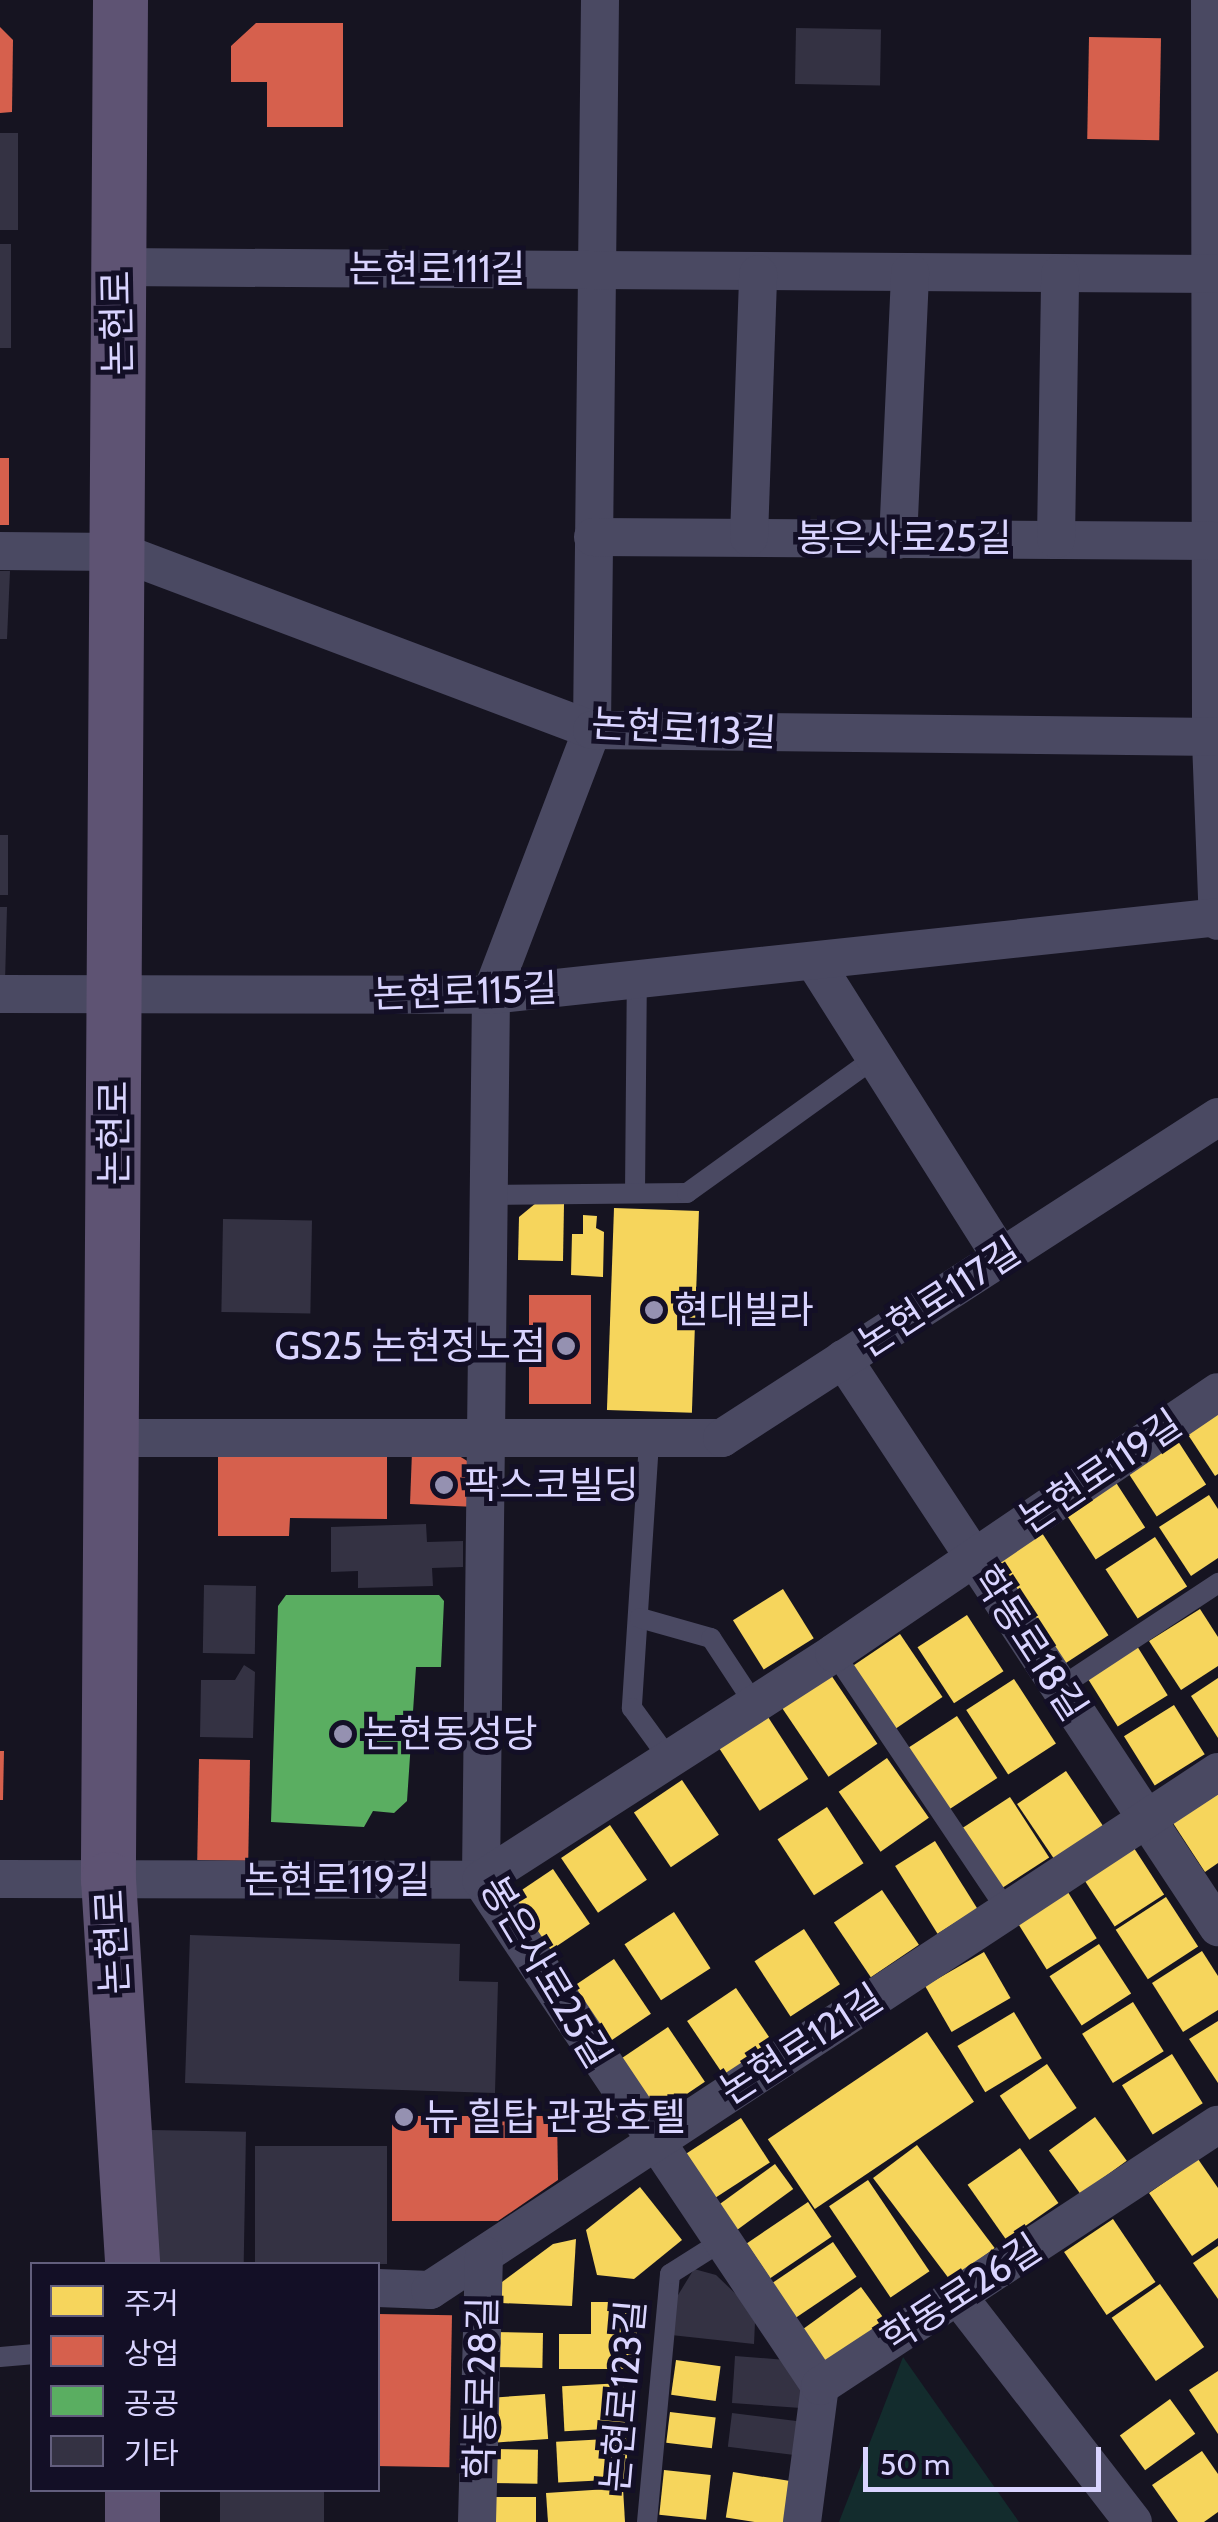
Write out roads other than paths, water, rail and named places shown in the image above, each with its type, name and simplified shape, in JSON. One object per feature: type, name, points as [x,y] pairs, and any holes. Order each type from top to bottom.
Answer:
[{"type":"main road","name":"논현로","points":[[120,0],[116,267],[120,552],[108,1879],[132,2262]]},
{"type":"main road","points":[[132,2492],[132,2522]]},
{"type":"street","name":"봉은사로25길","points":[[600,0],[594,270],[592,730],[491,996],[481,1880],[719,2243],[820,2386]]},
{"type":"street","points":[[1210,0],[1216,274],[1217,919]]},
{"type":"street","name":"논현로111길","points":[[116,267],[1216,274]]},
{"type":"street","points":[[898,540],[910,272]]},
{"type":"street","points":[[748,537],[758,274]]},
{"type":"street","points":[[1056,539],[1060,274]]},
{"type":"street","name":"봉은사로25길","points":[[593,537],[1214,541]]},
{"type":"street","points":[[0,551],[120,552]]},
{"type":"street","name":"논현로113길","points":[[120,552],[592,730],[1215,739]]},
{"type":"street","name":"논현로115길","points":[[0,994],[491,996],[1217,919]]},
{"type":"street","points":[[814,961],[1001,1257]]},
{"type":"street","name":"논현로117길","points":[[112,1438],[486,1442],[722,1438],[1218,1118]]},
{"type":"street","name":"학동로18길","points":[[843,1359],[1218,1927]]},
{"type":"street","name":"논현로119길","points":[[0,1879],[481,1880],[834,1653],[1218,1392]]},
{"type":"street","name":"논현로121길","points":[[380,2288],[430,2290],[1218,1772]]},
{"type":"street","name":"학동로26길","points":[[820,2386],[1218,2125]]},
{"type":"street","name":"학동로28길","points":[[478,2522],[484,2254]]},
{"type":"street","points":[[957,2295],[1133,2522]]},
{"type":"street","points":[[802,2522],[820,2386]]},
{"type":"lane","points":[[635,1194],[637,982]]},
{"type":"lane","points":[[489,1194],[688,1193],[875,1058]]},
{"type":"lane","points":[[649,1442],[632,1708],[669,1759]]},
{"type":"lane","points":[[1059,1688],[1218,1583]]},
{"type":"lane","points":[[640,1618],[711,1638],[753,1702]]},
{"type":"lane","points":[[834,1653],[1006,1909]]},
{"type":"lane","name":"논현로123길","points":[[646,2522],[670,2274],[719,2243]]},
{"type":"lane","points":[[0,2357],[30,2354]]},
{"type":"place","name":"현대빌라","points":[[654,1310]]},
{"type":"place","name":"GS25 논현정노점","points":[[566,1346]]},
{"type":"place","name":"팍스코빌딩","points":[[444,1485]]},
{"type":"place","name":"논현동성당","points":[[343,1734]]},
{"type":"place","name":"뉴 힐탑 관광호텔","points":[[404,2117]]}]
